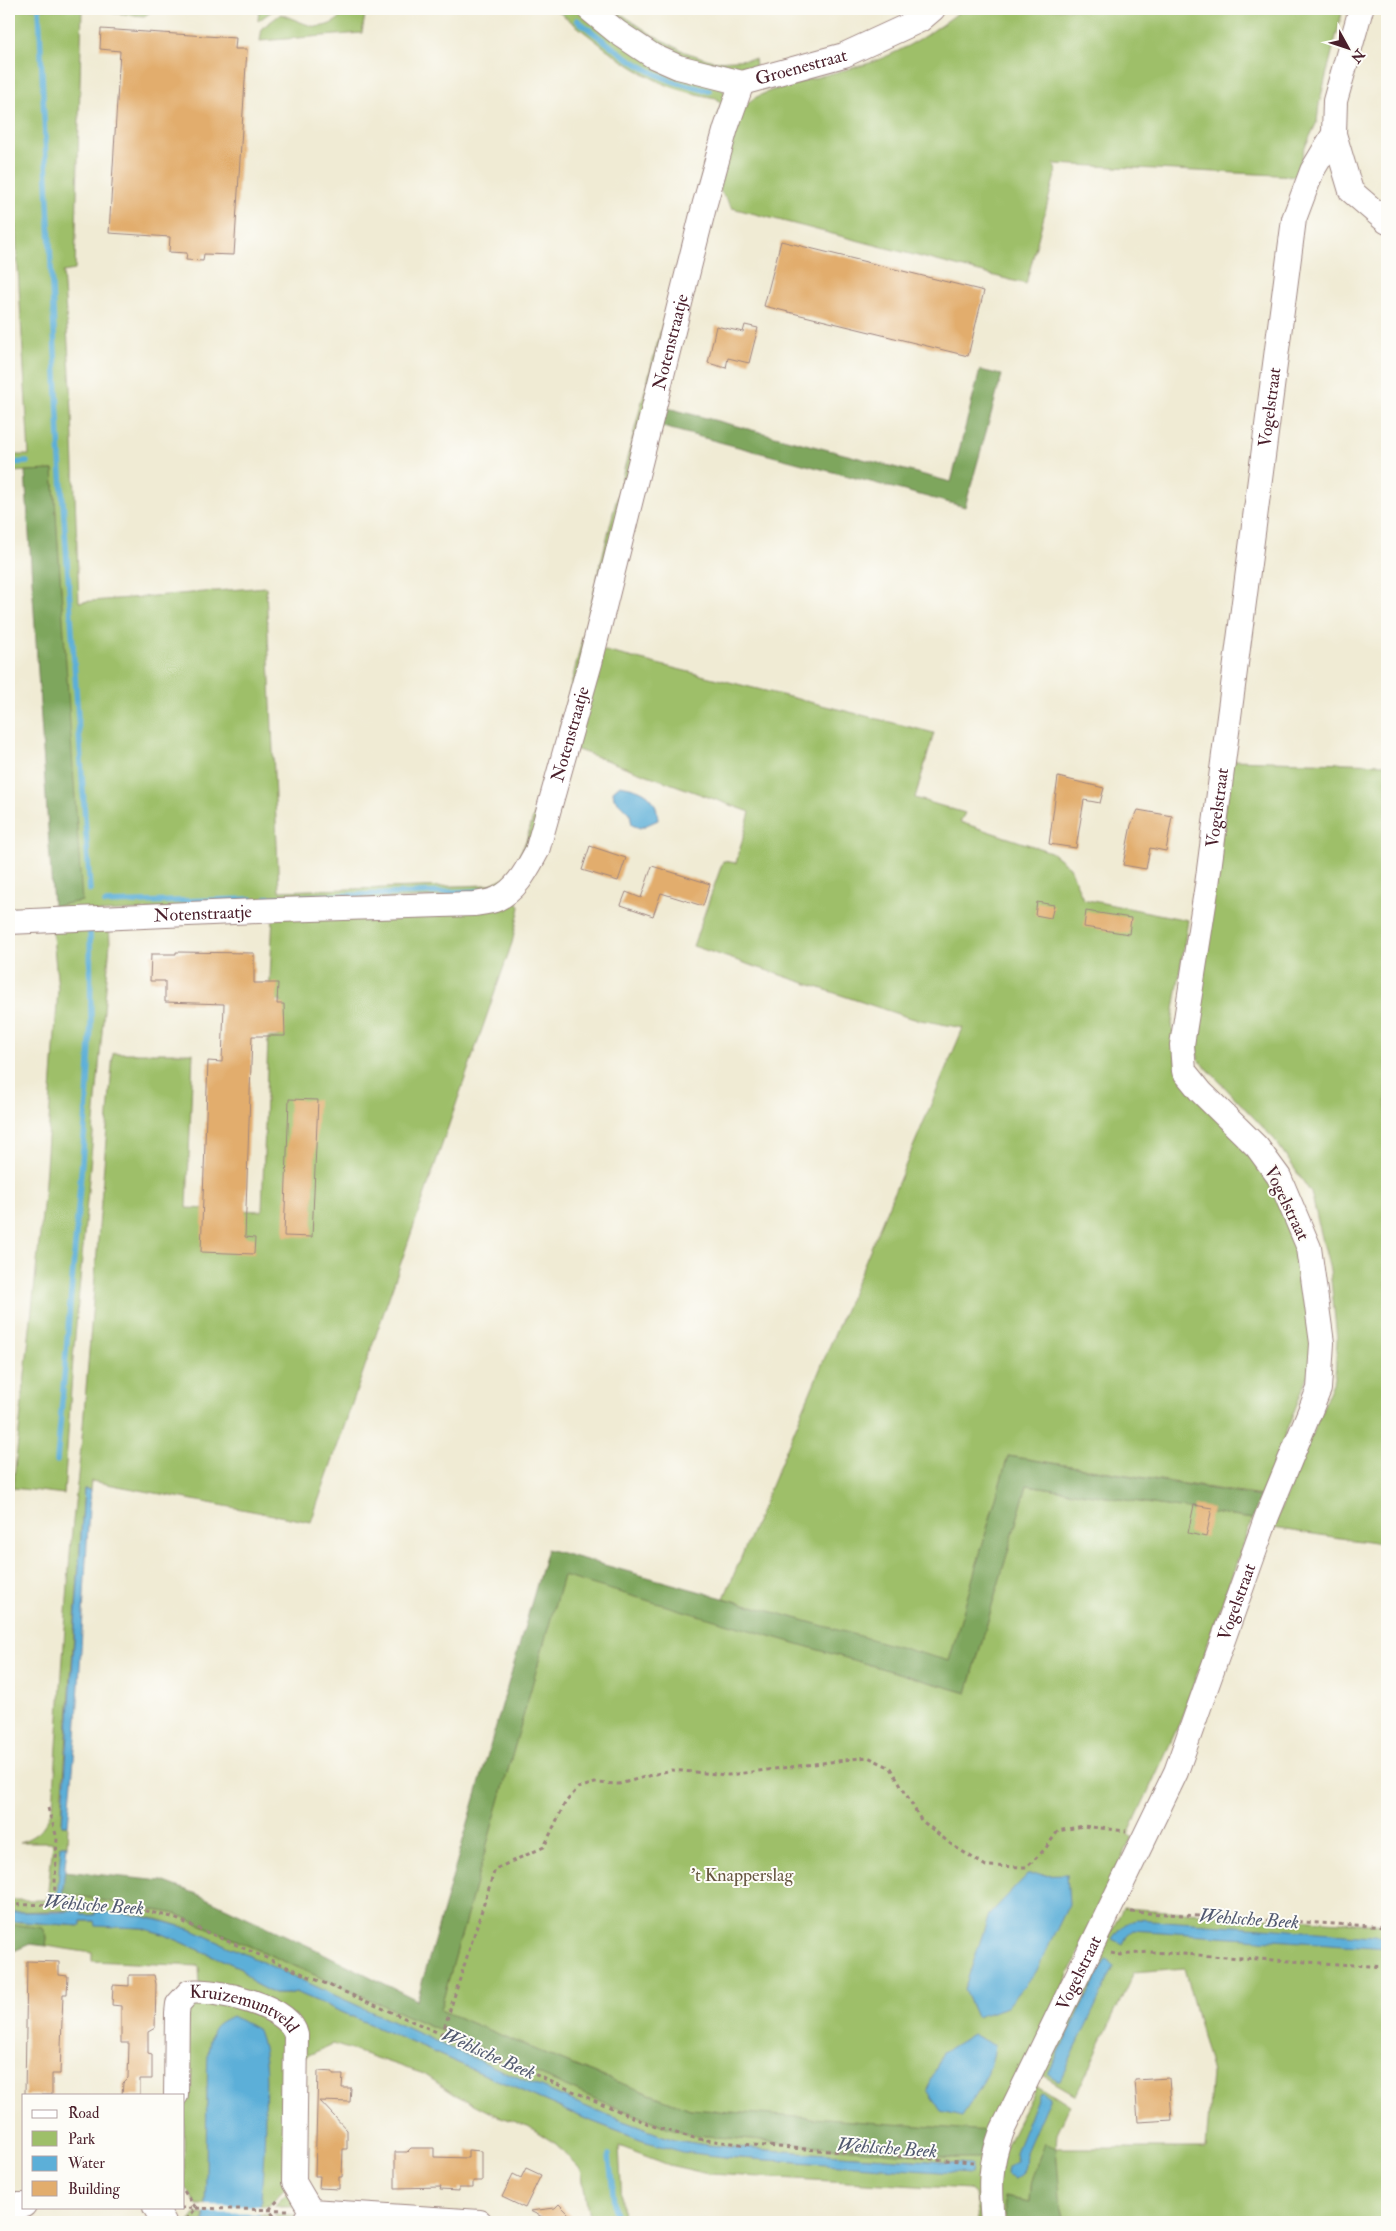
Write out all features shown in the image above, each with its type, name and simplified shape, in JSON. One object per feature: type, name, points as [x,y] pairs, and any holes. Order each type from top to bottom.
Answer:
[{"type":"street","name":"Groenestraat","points":[[589,9],[617,32],[653,56],[678,68],[742,83],[844,55],[920,20],[933,9]]},
{"type":"street","points":[[1361,9],[1335,101],[1334,134],[1351,191],[1387,222]]},
{"type":"street","name":"Notenstraatje","points":[[9,922],[474,904],[497,899],[511,890],[522,877],[537,851],[590,663],[705,203],[726,128],[742,83]]},
{"type":"street","name":"Vogelstraat","points":[[993,2222],[990,2174],[1002,2131],[1176,1772],[1267,1516],[1319,1389],[1322,1343],[1309,1248],[1279,1177],[1257,1146],[1201,1092],[1184,1071],[1182,1045],[1207,885],[1294,219],[1312,170],[1334,134]]},
{"type":"street","name":"Kruizemuntveld","points":[[176,2094],[178,2004],[189,1992],[203,1991],[227,1994],[251,2001],[286,2020],[291,2024],[296,2035],[294,2182]]},
{"type":"street","points":[[294,2182],[308,2216],[480,2222]]},
{"type":"street","points":[[9,2205],[22,2205]]},
{"type":"street","points":[[156,2208],[164,2222]]},
{"type":"path","points":[[442,2035],[495,1869],[544,1847],[565,1803],[578,1788],[595,1783],[619,1784],[670,1770],[728,1775],[868,1757],[891,1768],[922,1820],[952,1845],[986,1866],[1027,1867],[1045,1849],[1058,1831],[1083,1826],[1145,1835]]},
{"type":"path","points":[[48,1808],[57,1838],[54,1905]]},
{"type":"path","points":[[9,1904],[70,1904],[128,1907],[172,1918],[658,2128],[698,2139],[981,2162],[992,2165]]},
{"type":"path","points":[[1104,1919],[1124,1911],[1387,1927]]},
{"type":"path","points":[[1092,1945],[1107,1952],[1120,1954],[1149,1952],[1387,1967]]},
{"type":"path","points":[[279,2222],[269,2210],[294,2182]]},
{"type":"path","points":[[185,2192],[196,2208]]},
{"type":"path","points":[[172,2208],[267,2210]]},
{"type":"path","points":[[185,2222],[196,2208]]},
{"type":"green space","points":[[9,9],[82,9],[75,270],[63,272],[71,387],[79,602],[266,587],[279,891],[489,885],[504,878],[515,865],[526,841],[558,738],[621,481],[721,103],[716,98],[680,90],[646,75],[605,48],[555,9],[577,9],[597,25],[722,89],[727,95],[536,841],[512,880],[484,895],[9,916],[9,908],[53,906],[81,901],[53,470],[9,472],[9,455],[29,455],[9,115]]},
{"type":"green space","points":[[110,9],[155,9],[144,16],[113,13]]},
{"type":"green space","points":[[259,9],[275,9],[258,21]]},
{"type":"green space","points":[[345,9],[366,9],[362,33],[260,41],[262,28],[281,14],[317,27],[332,23],[340,17]]},
{"type":"green space","points":[[593,9],[614,9],[651,34],[685,52],[713,61],[755,59],[757,74],[687,65]]},
{"type":"green space","points":[[963,9],[1343,9],[1319,104],[1317,122],[1304,149],[1297,176],[1054,164],[1056,171],[1026,284],[732,208],[719,189],[733,133],[748,103],[770,91],[863,65],[887,56],[921,38]]},
{"type":"green space","points":[[980,370],[1002,375],[965,507],[659,426],[664,407],[951,482]]},
{"type":"green space","points":[[53,470],[82,901],[53,906],[25,471]]},
{"type":"green space","points":[[601,650],[934,733],[915,798],[965,813],[960,822],[1051,852],[1070,867],[1083,899],[1188,920],[1172,1023],[1177,1065],[1272,1176],[1294,1231],[1313,1316],[1311,1368],[1261,1496],[1008,1456],[949,1662],[724,1598],[963,1028],[910,1018],[693,946],[723,861],[736,863],[750,812],[575,749]]},
{"type":"green space","points":[[1231,760],[1387,764],[1387,1545],[1273,1528],[1335,1378],[1337,1339],[1330,1270],[1311,1193],[1275,1140],[1198,1059],[1196,1014]]},
{"type":"green space","name":"'t Knapperslag","points":[[515,898],[520,907],[512,943],[311,1522],[91,1481],[90,1490],[84,1489],[63,1792],[62,1825],[68,1825],[67,1845],[61,1845],[60,1898],[79,1896],[177,1914],[593,2098],[664,2126],[695,2135],[956,2158],[721,2112],[690,2109],[580,2068],[440,2010],[563,1575],[967,1693],[1027,1485],[1252,1519],[1180,1722],[1128,1835],[1132,1837],[996,2134],[989,2222],[978,2222],[975,2194],[969,2189],[709,2174],[669,2165],[619,2146],[623,2222],[583,2222],[589,2217],[581,2170],[556,2144],[528,2126],[495,2115],[454,2094],[424,2074],[333,2044],[302,2058],[302,2027],[200,1986],[199,1966],[92,1961],[92,1953],[46,1946],[47,1937],[18,1925],[9,1926],[9,1921],[80,1926],[81,1921],[95,1921],[95,1925],[142,1928],[163,1934],[241,1968],[253,1983],[274,1994],[296,1992],[586,2119],[643,2141],[725,2157],[970,2173],[970,2164],[767,2150],[674,2140],[596,2111],[459,2052],[192,1930],[156,1919],[121,1913],[95,1912],[95,1915],[81,1915],[81,1910],[9,1912],[9,1900],[47,1900],[53,1842],[19,1842],[37,1833],[42,1828],[53,1805],[71,1540],[82,1438],[113,1053],[193,1053],[187,1208],[262,1211],[268,1038],[279,1037],[281,1001],[269,1000],[273,914]]},
{"type":"green space","points":[[109,925],[110,943],[73,1359],[64,1494],[13,1488],[44,1196],[58,989],[52,926]]},
{"type":"green space","points":[[1008,1456],[1261,1497],[1252,1519],[1027,1485],[967,1693],[563,1576],[440,2010],[580,2068],[690,2109],[988,2131],[979,2158],[956,2158],[695,2135],[664,2126],[593,2098],[177,1914],[79,1896],[62,1898],[64,1871],[162,1881],[197,1894],[315,1949],[417,2000],[547,1549],[949,1661]]},
{"type":"green space","points":[[1123,1908],[1387,1925],[1387,2222],[1064,2222],[1061,2210],[1032,2176],[1030,2202],[1004,2197],[1007,2222],[998,2222],[996,2166],[1036,2086],[1070,2105],[1057,2133],[1056,2148],[1206,2148],[1212,2073],[1184,1968],[1134,1972],[1076,2095],[1040,2074]]},
{"type":"green space","points":[[18,1925],[43,1928],[47,1937],[46,1946],[30,1944],[14,1951],[9,1951],[9,1926]]},
{"type":"green space","points":[[216,1999],[285,2026],[288,2185],[269,2206],[260,2206],[261,2194],[216,2096],[205,2205],[197,2205],[185,2187],[184,2094],[188,2003]]},
{"type":"green space","points":[[1045,2143],[1056,2148],[1061,2210],[1064,2222],[1007,2222],[1004,2197],[1030,2202],[1032,2176]]},
{"type":"green space","points":[[290,2190],[297,2206],[274,2206]]},
{"type":"green space","points":[[196,2213],[204,2213],[204,2222],[189,2222]]},
{"type":"green space","points":[[260,2214],[269,2214],[276,2222],[259,2222]]},
{"type":"green space","points":[[274,2214],[297,2215],[294,2222],[281,2222]]},
{"type":"water","points":[[620,785],[642,791],[652,799],[657,811],[658,820],[640,828],[632,825],[630,814],[614,798],[613,791]]},
{"type":"water","points":[[84,1489],[90,1490],[76,1737],[68,1825],[62,1825]]},
{"type":"water","points":[[61,1845],[67,1845],[62,1898],[57,1898]]},
{"type":"water","points":[[1067,1874],[1069,1904],[1036,1972],[1007,2007],[976,2017],[964,1990],[989,1915],[1027,1875]]},
{"type":"water","points":[[82,1910],[81,1915],[95,1915],[95,1912],[108,1912],[132,1915],[156,1919],[192,1930],[459,2052],[596,2111],[674,2140],[767,2150],[971,2164],[970,2174],[725,2157],[683,2152],[643,2141],[586,2119],[296,1992],[274,1994],[253,1983],[241,1968],[163,1934],[142,1928],[95,1926],[94,1921],[81,1921],[81,1926],[9,1921],[9,1912]]},
{"type":"water","points":[[1137,1919],[1387,1937],[1387,1948],[1133,1930],[1128,1934],[1123,1944],[1113,1939],[1123,1926]]},
{"type":"water","points":[[1106,1959],[1114,1967],[1060,2080],[1057,2080],[1048,2074]]},
{"type":"water","points":[[232,2016],[258,2030],[265,2060],[264,2138],[259,2222],[204,2222],[209,2047],[215,2027]]},
{"type":"water","points":[[972,2034],[995,2046],[987,2074],[962,2116],[941,2111],[927,2090],[943,2052]]},
{"type":"water","points":[[1042,2092],[1049,2096],[1049,2099],[1026,2152],[1025,2166],[1022,2174],[1015,2179],[1006,2175],[1007,2168],[1016,2161],[1015,2152],[1039,2094]]},
{"type":"pier","points":[[202,2205],[263,2206],[262,2214],[202,2213]]},
{"type":"building","points":[[101,29],[236,38],[235,49],[247,49],[234,255],[204,254],[203,261],[186,260],[187,253],[169,252],[170,237],[109,233],[120,51],[100,49]]},
{"type":"building","points":[[781,241],[984,291],[968,356],[764,306]]},
{"type":"building","points":[[745,325],[758,328],[749,363],[728,358],[726,368],[708,363],[716,326],[743,332]]},
{"type":"building","points":[[1058,777],[1104,788],[1100,803],[1084,800],[1076,848],[1049,844]]},
{"type":"building","points":[[1138,810],[1172,816],[1166,851],[1150,848],[1146,869],[1123,865],[1131,825]]},
{"type":"building","points":[[590,846],[626,858],[618,881],[582,870]]},
{"type":"building","points":[[652,866],[710,884],[703,906],[661,893],[653,916],[621,905],[626,892],[641,898]]},
{"type":"building","points":[[1037,902],[1054,905],[1051,918],[1035,915]]},
{"type":"building","points":[[1086,911],[1131,918],[1129,934],[1084,927]]},
{"type":"building","points":[[176,952],[254,953],[254,983],[278,983],[277,1004],[284,1004],[285,1036],[252,1036],[245,1237],[255,1238],[254,1254],[201,1252],[208,1061],[222,1062],[224,1004],[165,1002],[165,981],[150,981],[151,954],[176,954]]},
{"type":"building","points":[[289,1099],[318,1100],[312,1237],[284,1236]]},
{"type":"building","points":[[1194,1505],[1212,1508],[1206,1537],[1188,1533]]},
{"type":"building","points":[[27,1961],[59,1962],[59,1975],[68,1976],[67,1994],[63,1994],[60,2074],[52,2074],[52,2094],[25,2094]]},
{"type":"building","points":[[129,1975],[154,1975],[156,1984],[155,2028],[148,2032],[148,2054],[152,2055],[152,2079],[140,2079],[140,2094],[122,2094],[123,2083],[128,2078],[129,2043],[121,2043],[121,2006],[112,2005],[113,1985],[129,1986]]},
{"type":"building","points":[[318,2071],[333,2072],[333,2075],[343,2075],[342,2088],[351,2088],[350,2102],[320,2101],[347,2130],[347,2149],[343,2149],[342,2177],[339,2177],[339,2189],[319,2188],[320,2176],[315,2176]]},
{"type":"building","points":[[1169,2078],[1172,2120],[1138,2122],[1135,2080]]},
{"type":"building","points":[[411,2148],[434,2148],[434,2157],[468,2158],[468,2150],[482,2151],[482,2181],[473,2181],[473,2188],[459,2188],[459,2191],[440,2190],[441,2187],[395,2188],[395,2152],[407,2152]]},
{"type":"building","points":[[526,2168],[541,2175],[525,2208],[502,2197],[513,2174],[521,2178]]},
{"type":"building","points":[[559,2204],[577,2222],[553,2222],[530,2211],[555,2208]]},
{"type":"waterway","points":[[39,9],[60,459],[90,890]]},
{"type":"waterway","points":[[577,20],[624,55],[661,77],[709,91]]},
{"type":"waterway","points":[[9,463],[27,462]]},
{"type":"waterway","points":[[267,898],[483,891]]},
{"type":"waterway","points":[[105,903],[251,899]]},
{"type":"waterway","points":[[57,1461],[87,1101],[91,1024],[90,930]]},
{"type":"waterway","points":[[609,2155],[616,2222]]},
{"type":"water label","name":"Wehlsche Beek","points":[[94,1904]]},
{"type":"water label","name":"Wehlsche Beek","points":[[1249,1918]]},
{"type":"water label","name":"Wehlsche Beek","points":[[489,2053]]},
{"type":"water label","name":"Wehlsche Beek","points":[[887,2147]]}]
